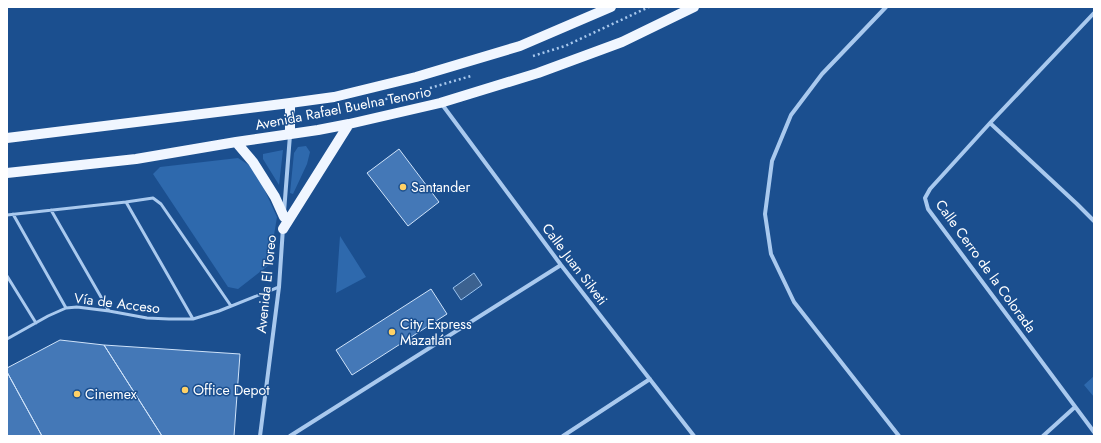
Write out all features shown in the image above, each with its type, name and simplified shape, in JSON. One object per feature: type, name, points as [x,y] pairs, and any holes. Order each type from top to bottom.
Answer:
[{"type":"main road","name":"Avenida Rafael Buelna Tenorio","points":[[7,138],[290,104],[334,97],[416,77],[520,46],[611,7]]},
{"type":"main road","name":"Avenida Rafael Buelna Tenorio","points":[[7,173],[136,159],[349,124],[440,103],[538,73],[622,42],[694,7]]},
{"type":"main road","points":[[290,104],[290,134]]},
{"type":"main road","points":[[283,229],[349,124]]},
{"type":"main road","points":[[236,142],[253,162],[275,197],[284,217]]},
{"type":"street","points":[[886,7],[822,74],[791,115],[772,161],[765,214],[771,254],[794,302],[899,436]]},
{"type":"street","name":"Calle Cerro de la Colorada","points":[[1094,13],[930,189],[926,198],[928,209],[1094,432]]},
{"type":"street","name":"Calle Juan Silveti","points":[[440,103],[561,265],[694,436]]},
{"type":"street","points":[[990,123],[1094,221]]},
{"type":"street","name":"Avenida El Toreo","points":[[260,436],[278,287],[290,134]]},
{"type":"street","points":[[290,436],[561,265]]},
{"type":"street","points":[[563,436],[650,379]]},
{"type":"street","points":[[1044,436],[1075,407]]},
{"type":"lane","points":[[7,215],[153,198],[161,204],[231,306]]},
{"type":"lane","points":[[126,202],[193,319]]},
{"type":"lane","points":[[51,210],[109,311]]},
{"type":"lane","points":[[13,214],[66,308]]},
{"type":"lane","points":[[7,276],[36,323]]},
{"type":"lane","name":"Vía de Acceso","points":[[9,338],[66,308],[78,307],[147,318],[193,319],[231,306],[278,287]]},
{"type":"lane","points":[[7,333],[9,338]]},
{"type":"shaded area","points":[[306,146],[310,152],[307,164],[293,194],[290,193],[294,153],[298,147]]},
{"type":"shaded area","points":[[283,150],[279,185],[263,159],[263,154]]},
{"type":"shaded area","points":[[238,158],[255,169],[277,217],[269,265],[238,289],[228,287],[153,174],[160,167]]},
{"type":"shaded area","points":[[340,236],[366,277],[336,293]]},
{"type":"shaded area","points":[[474,273],[482,285],[461,300],[453,288]]},
{"type":"shaded area","points":[[1094,376],[1094,397],[1084,385]]},
{"type":"building","name":"Santander","points":[[399,149],[439,202],[408,226],[367,173]]},
{"type":"building","points":[[431,289],[447,314],[352,375],[336,350]]},
{"type":"building","name":"Cinemex","points":[[60,340],[104,345],[162,436],[42,436],[7,372],[7,368]]},
{"type":"building","name":"Office Depot","points":[[104,345],[240,354],[234,436],[162,436]]},
{"type":"building","points":[[7,372],[31,416],[42,436],[7,436]]},
{"type":"place","name":"Santander","points":[[403,187]]},
{"type":"place","name":"City Express Mazatlán","points":[[392,332]]},
{"type":"place","name":"Office Depot","points":[[185,390]]},
{"type":"place","name":"Cinemex","points":[[77,394]]}]
